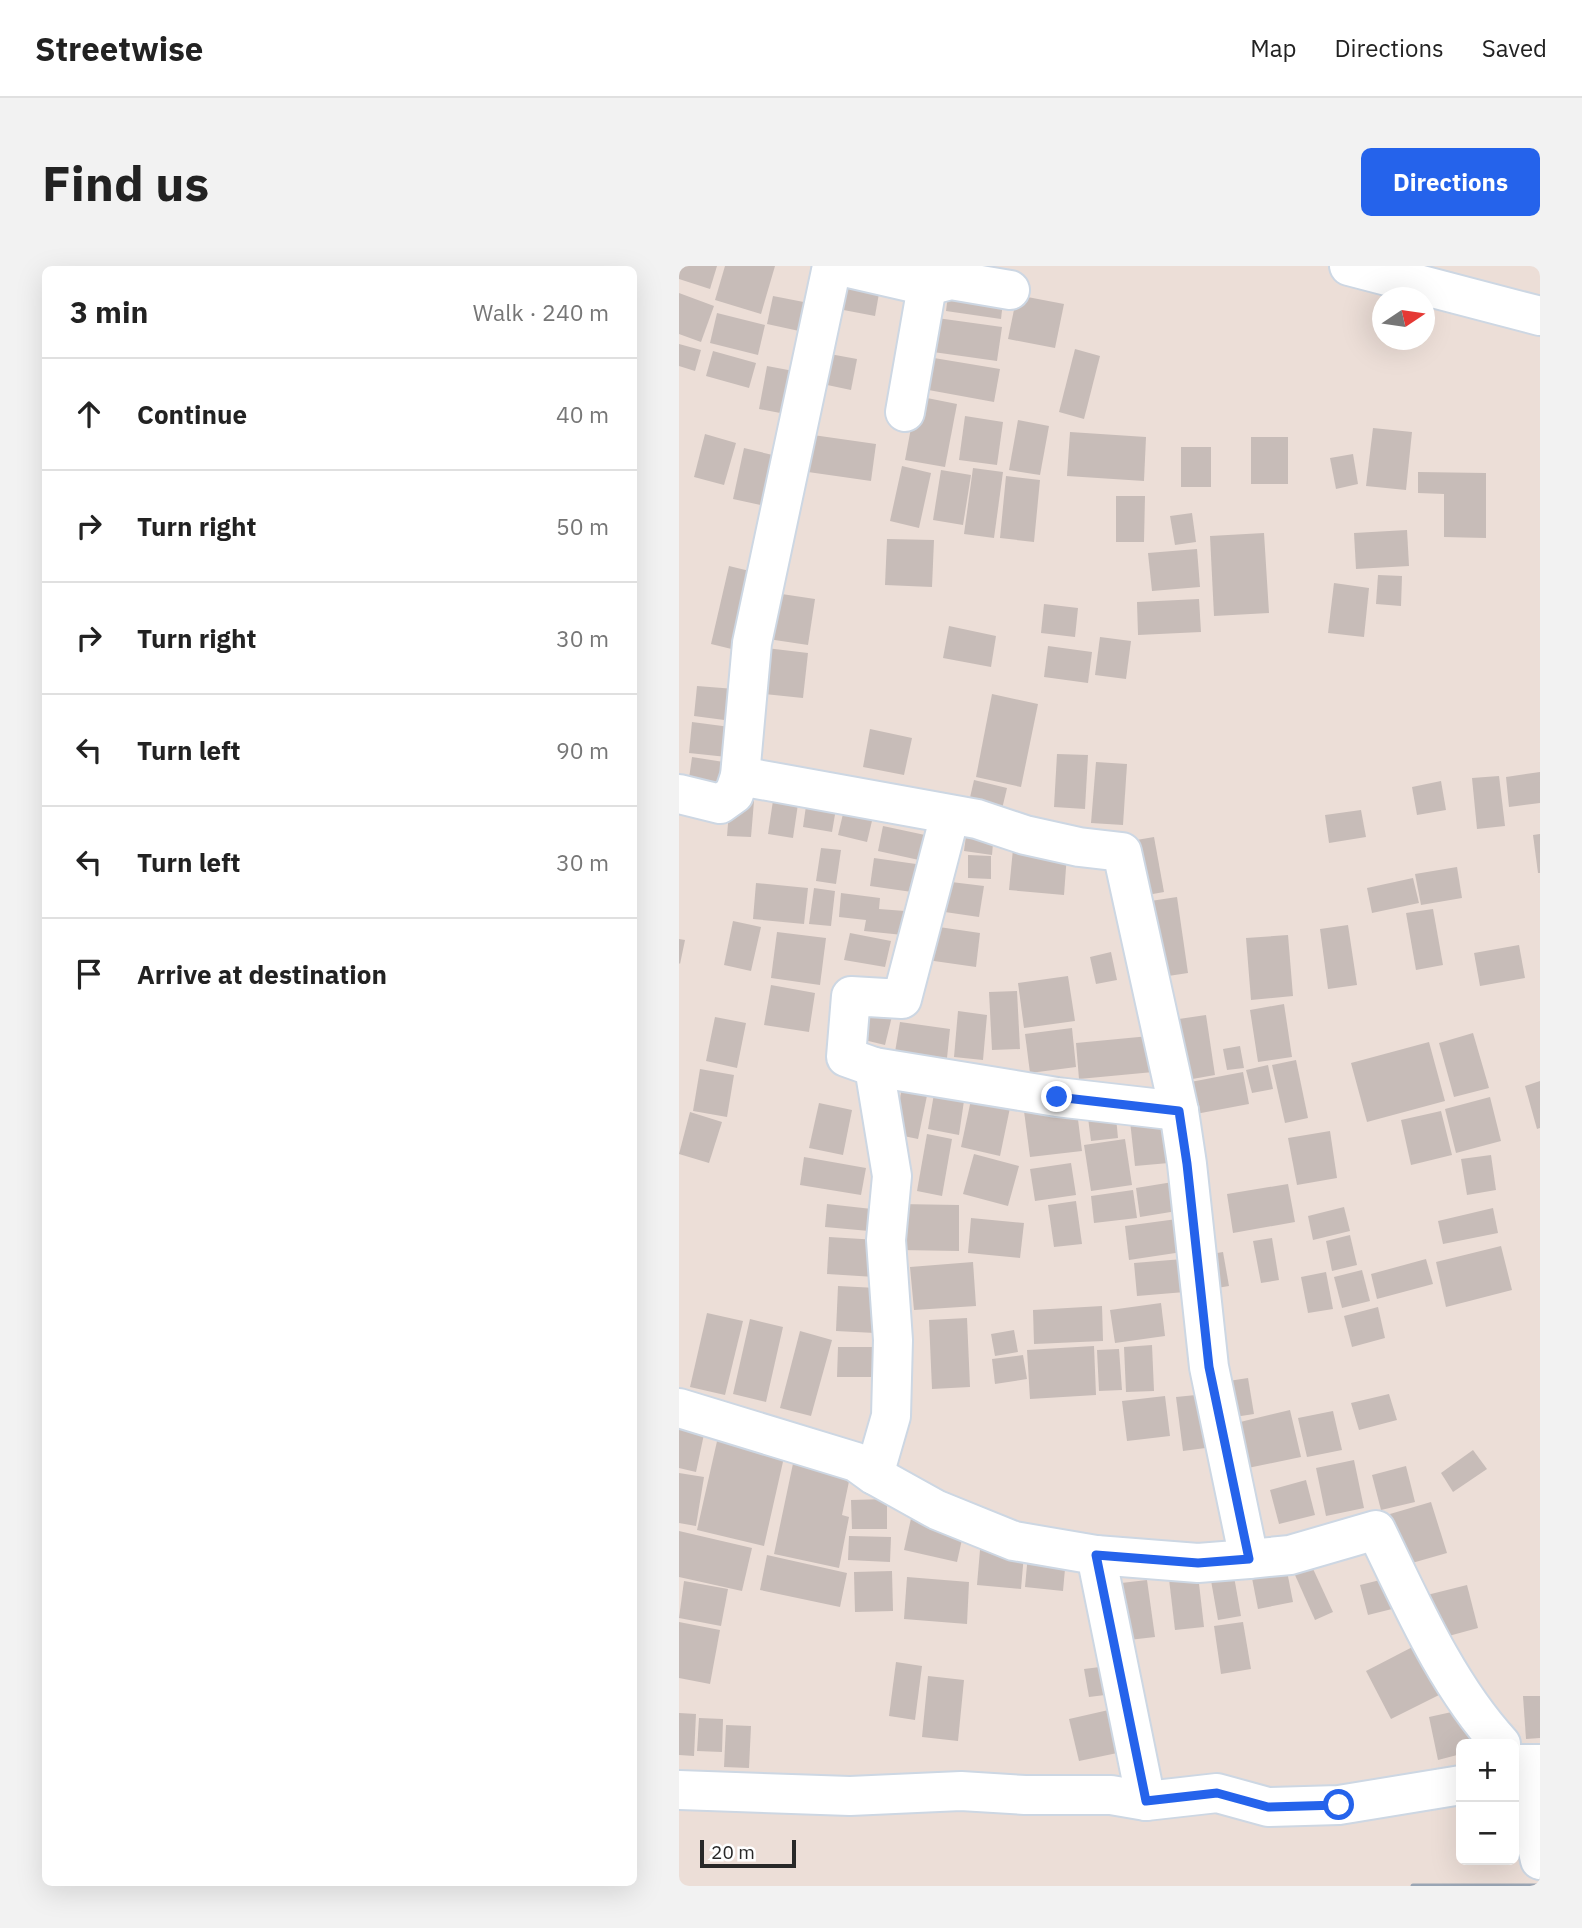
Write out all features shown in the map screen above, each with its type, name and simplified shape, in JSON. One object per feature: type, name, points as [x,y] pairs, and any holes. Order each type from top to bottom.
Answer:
[{"type":"street","points":[[679,794],[720,804],[734,794],[740,776],[752,643],[832,266]]},
{"type":"street","points":[[840,266],[927,286],[951,280],[1010,290]]},
{"type":"street","points":[[1349,266],[1540,316]]},
{"type":"street","points":[[905,412],[927,286]]},
{"type":"street","points":[[740,776],[977,819],[1025,835],[1079,847],[1122,852],[1179,1111],[1209,1367],[1249,1559]]},
{"type":"street","points":[[950,815],[902,999],[851,996],[846,1057],[874,1067],[1057,1097],[1179,1111]]},
{"type":"street","points":[[874,1067],[892,1176],[886,1240],[893,1340],[891,1416],[874,1475]]},
{"type":"street","points":[[679,1408],[856,1462],[937,1510],[1014,1541],[1096,1555],[1198,1563],[1290,1555],[1376,1530],[1427,1635],[1470,1704],[1500,1739]]},
{"type":"street","points":[[1096,1555],[1146,1801]]},
{"type":"street","points":[[1519,1768],[1540,1860]]},
{"type":"street","points":[[679,1790],[850,1796],[961,1791],[1111,1795],[1146,1801],[1217,1793],[1268,1807],[1339,1805],[1456,1786]]},
{"type":"building","points":[[679,266],[717,266],[710,289],[679,279]]},
{"type":"building","points":[[725,266],[775,266],[761,314],[715,300]]},
{"type":"building","points":[[839,274],[881,282],[875,316],[833,308]]},
{"type":"building","points":[[949,286],[1004,293],[1001,319],[946,311]]},
{"type":"building","points":[[679,293],[714,306],[701,342],[679,334]]},
{"type":"building","points":[[1017,295],[1064,304],[1055,348],[1008,339]]},
{"type":"building","points":[[773,296],[819,305],[813,334],[767,324]]},
{"type":"building","points":[[717,313],[765,325],[758,355],[710,343]]},
{"type":"building","points":[[937,318],[1002,327],[997,361],[933,352]]},
{"type":"building","points":[[679,344],[701,350],[695,371],[679,366]]},
{"type":"building","points":[[1075,349],[1100,356],[1084,419],[1059,412]]},
{"type":"building","points":[[713,351],[756,363],[749,388],[706,376]]},
{"type":"building","points":[[819,352],[857,359],[851,390],[813,382]]},
{"type":"building","points":[[928,357],[1000,369],[994,402],[923,389]]},
{"type":"building","points":[[767,366],[804,373],[796,416],[759,409]]},
{"type":"building","points":[[917,396],[957,404],[945,467],[905,460]]},
{"type":"building","points":[[965,416],[1003,422],[997,465],[959,460]]},
{"type":"building","points":[[1018,420],[1049,426],[1040,475],[1009,470]]},
{"type":"building","points":[[1373,428],[1412,432],[1406,490],[1366,486]]},
{"type":"building","points":[[1070,432],[1146,437],[1144,481],[1067,476]]},
{"type":"building","points":[[705,434],[736,443],[724,485],[694,477]]},
{"type":"building","points":[[806,434],[876,444],[871,481],[801,471]]},
{"type":"building","points":[[1251,437],[1288,437],[1288,484],[1251,484]]},
{"type":"building","points":[[1181,447],[1211,447],[1211,487],[1181,487]]},
{"type":"building","points":[[744,448],[781,457],[770,507],[733,499]]},
{"type":"building","points":[[1353,454],[1358,484],[1336,489],[1330,458]]},
{"type":"building","points":[[902,466],[931,473],[919,528],[890,521]]},
{"type":"building","points":[[973,468],[1003,472],[994,538],[964,534]]},
{"type":"building","points":[[941,470],[971,475],[963,525],[933,520]]},
{"type":"building","points":[[1418,472],[1486,473],[1486,538],[1444,537],[1444,494],[1418,493]]},
{"type":"building","points":[[1006,476],[1040,480],[1034,542],[1000,538]]},
{"type":"building","points":[[1116,496],[1145,496],[1144,542],[1116,542]]},
{"type":"building","points":[[1192,513],[1196,542],[1175,545],[1170,516]]},
{"type":"building","points":[[1407,530],[1409,566],[1356,569],[1354,533]]},
{"type":"building","points":[[1264,533],[1269,613],[1214,616],[1210,536]]},
{"type":"building","points":[[887,539],[934,540],[932,587],[885,585]]},
{"type":"building","points":[[1197,549],[1200,587],[1152,591],[1148,553]]},
{"type":"building","points":[[729,566],[762,574],[744,652],[711,644]]},
{"type":"building","points":[[1378,575],[1402,576],[1401,606],[1376,604]]},
{"type":"building","points":[[1334,583],[1369,588],[1364,637],[1328,633]]},
{"type":"building","points":[[775,593],[815,599],[808,645],[768,639]]},
{"type":"building","points":[[1199,599],[1201,632],[1138,635],[1137,602]]},
{"type":"building","points":[[1044,604],[1078,608],[1075,637],[1041,633]]},
{"type":"building","points":[[949,626],[996,636],[991,667],[943,658]]},
{"type":"building","points":[[1100,637],[1131,641],[1126,679],[1095,675]]},
{"type":"building","points":[[1048,646],[1092,652],[1088,683],[1044,677]]},
{"type":"building","points":[[758,647],[808,653],[803,698],[754,693]]},
{"type":"building","points":[[697,686],[735,689],[732,721],[694,716]]},
{"type":"building","points":[[992,694],[1038,704],[1021,787],[976,777]]},
{"type":"building","points":[[692,722],[730,727],[727,757],[689,753]]},
{"type":"building","points":[[870,729],[912,738],[904,775],[863,767]]},
{"type":"building","points":[[1057,754],[1088,755],[1085,809],[1054,807]]},
{"type":"building","points":[[692,757],[730,763],[725,798],[687,793]]},
{"type":"building","points":[[1096,762],[1127,764],[1123,825],[1091,823]]},
{"type":"building","points":[[1540,772],[1540,803],[1509,807],[1506,777]]},
{"type":"building","points":[[1499,776],[1505,826],[1477,829],[1472,778]]},
{"type":"building","points":[[974,780],[1007,788],[1002,809],[969,802]]},
{"type":"building","points":[[1441,781],[1446,810],[1417,815],[1412,787]]},
{"type":"building","points":[[808,792],[838,797],[832,832],[803,827]]},
{"type":"building","points":[[774,794],[799,797],[793,838],[768,834]]},
{"type":"building","points":[[847,797],[876,804],[867,842],[838,835]]},
{"type":"building","points":[[730,799],[754,801],[751,837],[727,836]]},
{"type":"building","points":[[1361,810],[1366,837],[1329,843],[1325,815]]},
{"type":"building","points":[[883,826],[925,835],[919,860],[878,851]]},
{"type":"building","points":[[967,828],[994,832],[992,855],[964,851]]},
{"type":"building","points":[[1540,834],[1540,873],[1538,873],[1533,835]]},
{"type":"building","points":[[1154,837],[1164,892],[1136,897],[1125,842]]},
{"type":"building","points":[[821,848],[841,850],[836,884],[816,881]]},
{"type":"building","points":[[1013,849],[1067,854],[1064,895],[1009,890]]},
{"type":"building","points":[[968,855],[991,856],[991,879],[968,878]]},
{"type":"building","points":[[874,858],[916,864],[912,892],[870,886]]},
{"type":"building","points":[[1457,867],[1462,898],[1421,905],[1415,874]]},
{"type":"building","points":[[1413,878],[1419,903],[1372,913],[1367,888]]},
{"type":"building","points":[[943,881],[984,886],[979,917],[938,911]]},
{"type":"building","points":[[756,883],[808,888],[804,924],[753,919]]},
{"type":"building","points":[[814,888],[835,891],[831,926],[809,924]]},
{"type":"building","points":[[841,893],[880,898],[879,909],[905,911],[903,935],[864,931],[866,920],[839,917]]},
{"type":"building","points":[[1177,897],[1188,973],[1155,978],[1144,902]]},
{"type":"building","points":[[1433,909],[1443,965],[1416,970],[1406,913]]},
{"type":"building","points":[[733,921],[761,927],[751,971],[724,965]]},
{"type":"building","points":[[1348,925],[1357,985],[1328,989],[1320,929]]},
{"type":"building","points":[[932,926],[980,933],[976,967],[927,960]]},
{"type":"building","points":[[777,932],[826,938],[820,985],[771,978]]},
{"type":"building","points":[[850,933],[891,941],[885,967],[844,960]]},
{"type":"building","points":[[1288,935],[1293,996],[1251,1000],[1246,938]]},
{"type":"building","points":[[679,939],[685,940],[680,964],[679,963]]},
{"type":"building","points":[[1519,945],[1525,978],[1480,986],[1474,953]]},
{"type":"building","points":[[1111,952],[1117,980],[1096,984],[1090,957]]},
{"type":"building","points":[[1068,976],[1075,1021],[1024,1028],[1018,983]]},
{"type":"building","points":[[771,985],[815,993],[809,1032],[764,1025]]},
{"type":"building","points":[[1017,991],[1020,1049],[992,1050],[989,992]]},
{"type":"building","points":[[868,1002],[894,1008],[885,1045],[860,1039]]},
{"type":"building","points":[[1284,1004],[1292,1057],[1258,1062],[1250,1010]]},
{"type":"building","points":[[958,1011],[987,1015],[983,1060],[954,1057]]},
{"type":"building","points":[[1206,1015],[1215,1075],[1181,1081],[1172,1020]]},
{"type":"building","points":[[715,1017],[746,1023],[737,1068],[706,1061]]},
{"type":"building","points":[[900,1022],[950,1029],[947,1058],[895,1052]]},
{"type":"building","points":[[1072,1028],[1076,1067],[1030,1073],[1025,1034]]},
{"type":"building","points":[[1473,1033],[1489,1088],[1454,1097],[1439,1043]]},
{"type":"building","points":[[1160,1035],[1164,1071],[1079,1079],[1076,1043]]},
{"type":"building","points":[[1429,1042],[1445,1101],[1367,1122],[1351,1063]]},
{"type":"building","points":[[1240,1046],[1244,1068],[1227,1070],[1223,1049]]},
{"type":"building","points":[[1296,1060],[1308,1118],[1285,1123],[1272,1065]]},
{"type":"building","points":[[1268,1065],[1273,1089],[1252,1093],[1246,1070]]},
{"type":"building","points":[[700,1069],[734,1075],[727,1117],[693,1111]]},
{"type":"building","points":[[1243,1072],[1249,1104],[1185,1116],[1180,1084]]},
{"type":"building","points":[[903,1081],[929,1086],[918,1139],[894,1134]]},
{"type":"building","points":[[1540,1081],[1540,1128],[1537,1129],[1525,1086]]},
{"type":"building","points":[[936,1082],[966,1087],[959,1135],[928,1129]]},
{"type":"building","points":[[972,1095],[1011,1103],[1000,1156],[961,1147]]},
{"type":"building","points":[[1490,1097],[1501,1141],[1456,1153],[1445,1109]]},
{"type":"building","points":[[819,1103],[852,1110],[843,1155],[809,1148]]},
{"type":"building","points":[[1076,1104],[1082,1151],[1030,1157],[1024,1111]]},
{"type":"building","points":[[1115,1107],[1118,1138],[1091,1141],[1087,1110]]},
{"type":"building","points":[[1441,1111],[1452,1155],[1411,1165],[1401,1120]]},
{"type":"building","points":[[690,1112],[722,1122],[709,1163],[679,1154]]},
{"type":"building","points":[[1176,1117],[1180,1162],[1135,1166],[1130,1121]]},
{"type":"building","points":[[1330,1131],[1337,1178],[1297,1185],[1288,1138]]},
{"type":"building","points":[[927,1134],[952,1139],[942,1196],[917,1191]]},
{"type":"building","points":[[1125,1139],[1132,1185],[1091,1191],[1084,1145]]},
{"type":"building","points":[[974,1154],[1019,1166],[1008,1206],[963,1194]]},
{"type":"building","points":[[1491,1155],[1496,1190],[1467,1195],[1461,1159]]},
{"type":"building","points":[[804,1157],[866,1168],[861,1195],[800,1185]]},
{"type":"building","points":[[1071,1163],[1076,1195],[1035,1201],[1030,1169]]},
{"type":"building","points":[[1179,1181],[1183,1210],[1140,1217],[1136,1188]]},
{"type":"building","points":[[1288,1184],[1295,1222],[1233,1233],[1227,1194]]},
{"type":"building","points":[[1133,1190],[1137,1218],[1094,1223],[1091,1196]]},
{"type":"building","points":[[1076,1201],[1082,1244],[1054,1247],[1048,1205]]},
{"type":"building","points":[[827,1204],[872,1209],[869,1231],[825,1227]]},
{"type":"building","points":[[899,1204],[959,1205],[959,1251],[899,1250]]},
{"type":"building","points":[[1344,1207],[1350,1231],[1313,1240],[1308,1216]]},
{"type":"building","points":[[1493,1208],[1498,1233],[1443,1244],[1438,1221]]},
{"type":"building","points":[[971,1218],[1024,1223],[1020,1258],[968,1253]]},
{"type":"building","points":[[1177,1219],[1182,1252],[1129,1260],[1125,1226]]},
{"type":"building","points":[[1350,1235],[1357,1265],[1332,1271],[1326,1241]]},
{"type":"building","points":[[829,1237],[878,1240],[875,1277],[827,1274]]},
{"type":"building","points":[[1272,1238],[1279,1280],[1261,1283],[1253,1241]]},
{"type":"building","points":[[1501,1246],[1512,1290],[1446,1307],[1436,1262]]},
{"type":"building","points":[[1223,1252],[1229,1286],[1211,1289],[1205,1255]]},
{"type":"building","points":[[1183,1259],[1185,1292],[1137,1296],[1134,1263]]},
{"type":"building","points":[[1426,1259],[1433,1284],[1377,1299],[1371,1274]]},
{"type":"building","points":[[973,1262],[976,1306],[914,1310],[910,1267]]},
{"type":"building","points":[[1362,1270],[1370,1301],[1342,1308],[1334,1277]]},
{"type":"building","points":[[1326,1272],[1333,1309],[1308,1313],[1301,1277]]},
{"type":"building","points":[[838,1286],[877,1288],[875,1333],[836,1331]]},
{"type":"building","points":[[1161,1303],[1165,1336],[1115,1343],[1110,1310]]},
{"type":"building","points":[[1102,1306],[1103,1341],[1034,1344],[1033,1310]]},
{"type":"building","points":[[1378,1307],[1385,1338],[1352,1347],[1344,1316]]},
{"type":"building","points":[[707,1313],[743,1321],[725,1395],[690,1387]]},
{"type":"building","points":[[967,1318],[970,1387],[932,1389],[929,1320]]},
{"type":"building","points":[[750,1319],[783,1327],[766,1402],[733,1394]]},
{"type":"building","points":[[1014,1330],[1018,1352],[995,1356],[991,1334]]},
{"type":"building","points":[[800,1331],[832,1340],[811,1416],[780,1408]]},
{"type":"building","points":[[1152,1345],[1154,1391],[1126,1392],[1124,1347]]},
{"type":"building","points":[[1094,1346],[1096,1395],[1030,1399],[1027,1350]]},
{"type":"building","points":[[838,1347],[877,1347],[878,1377],[837,1377]]},
{"type":"building","points":[[1119,1349],[1122,1390],[1099,1391],[1097,1350]]},
{"type":"building","points":[[1023,1355],[1027,1379],[995,1384],[992,1359]]},
{"type":"building","points":[[1248,1378],[1254,1414],[1228,1418],[1222,1382]]},
{"type":"building","points":[[1206,1394],[1213,1447],[1183,1451],[1176,1397]]},
{"type":"building","points":[[1389,1394],[1397,1420],[1359,1430],[1351,1403]]},
{"type":"building","points":[[1165,1396],[1170,1436],[1127,1441],[1122,1401]]},
{"type":"building","points":[[1290,1410],[1301,1457],[1243,1469],[1232,1424]]},
{"type":"building","points":[[1333,1411],[1342,1450],[1307,1457],[1298,1418]]},
{"type":"building","points":[[679,1414],[707,1420],[696,1472],[679,1468]]},
{"type":"building","points":[[720,1428],[787,1444],[764,1546],[697,1530]]},
{"type":"building","points":[[1473,1450],[1487,1469],[1453,1492],[1441,1473]]},
{"type":"building","points":[[795,1454],[852,1467],[842,1515],[849,1517],[839,1568],[774,1554]]},
{"type":"building","points":[[1354,1460],[1364,1508],[1326,1516],[1316,1468]]},
{"type":"building","points":[[1406,1466],[1415,1502],[1381,1510],[1372,1475]]},
{"type":"building","points":[[679,1473],[704,1477],[696,1526],[679,1523]]},
{"type":"building","points":[[1306,1480],[1315,1515],[1279,1524],[1270,1490]]},
{"type":"building","points":[[887,1499],[887,1529],[852,1529],[851,1500]]},
{"type":"building","points":[[1431,1502],[1447,1553],[1405,1565],[1390,1514]]},
{"type":"building","points":[[912,1514],[965,1526],[957,1562],[904,1550]]},
{"type":"building","points":[[679,1531],[752,1548],[742,1591],[679,1577]]},
{"type":"building","points":[[849,1536],[891,1537],[890,1562],[848,1560]]},
{"type":"building","points":[[980,1550],[1024,1554],[1021,1589],[977,1585]]},
{"type":"building","points":[[1028,1554],[1066,1558],[1063,1591],[1025,1587]]},
{"type":"building","points":[[767,1555],[847,1573],[840,1607],[760,1590]]},
{"type":"building","points":[[1308,1558],[1333,1612],[1315,1620],[1291,1566]]},
{"type":"building","points":[[1286,1566],[1293,1602],[1258,1609],[1251,1573]]},
{"type":"building","points":[[892,1571],[893,1611],[855,1612],[854,1572]]},
{"type":"building","points":[[1233,1571],[1241,1616],[1218,1620],[1210,1575]]},
{"type":"building","points":[[1198,1575],[1204,1627],[1175,1630],[1169,1579]]},
{"type":"building","points":[[907,1577],[969,1582],[967,1624],[904,1619]]},
{"type":"building","points":[[1392,1577],[1400,1607],[1368,1615],[1360,1585]]},
{"type":"building","points":[[1147,1580],[1155,1637],[1120,1641],[1113,1584]]},
{"type":"building","points":[[684,1581],[728,1589],[721,1626],[679,1618]]},
{"type":"building","points":[[1467,1585],[1478,1628],[1434,1640],[1423,1596]]},
{"type":"building","points":[[679,1622],[720,1630],[710,1684],[679,1678]]},
{"type":"building","points":[[1243,1622],[1251,1669],[1221,1674],[1214,1626]]},
{"type":"building","points":[[1426,1640],[1451,1689],[1391,1719],[1366,1671]]},
{"type":"building","points":[[896,1662],[922,1666],[915,1720],[889,1716]]},
{"type":"building","points":[[1108,1666],[1113,1694],[1089,1697],[1084,1669]]},
{"type":"building","points":[[928,1676],[964,1680],[958,1741],[922,1737]]},
{"type":"building","points":[[1523,1696],[1540,1696],[1540,1738],[1526,1739]]},
{"type":"building","points":[[1470,1708],[1476,1739],[1456,1739],[1456,1755],[1438,1760],[1429,1717]]},
{"type":"building","points":[[1113,1709],[1122,1752],[1079,1761],[1069,1719]]},
{"type":"building","points":[[679,1713],[696,1714],[694,1756],[679,1755]]},
{"type":"building","points":[[699,1718],[723,1719],[722,1752],[697,1751]]},
{"type":"building","points":[[726,1725],[751,1726],[749,1768],[724,1767]]},
{"type":"railway","points":[[1413,1886],[1540,1886]]},
{"type":"route","points":[[1057,1097],[1179,1111],[1209,1367],[1249,1559],[1198,1563],[1096,1555],[1146,1801],[1217,1793],[1268,1807],[1339,1805]]}]
